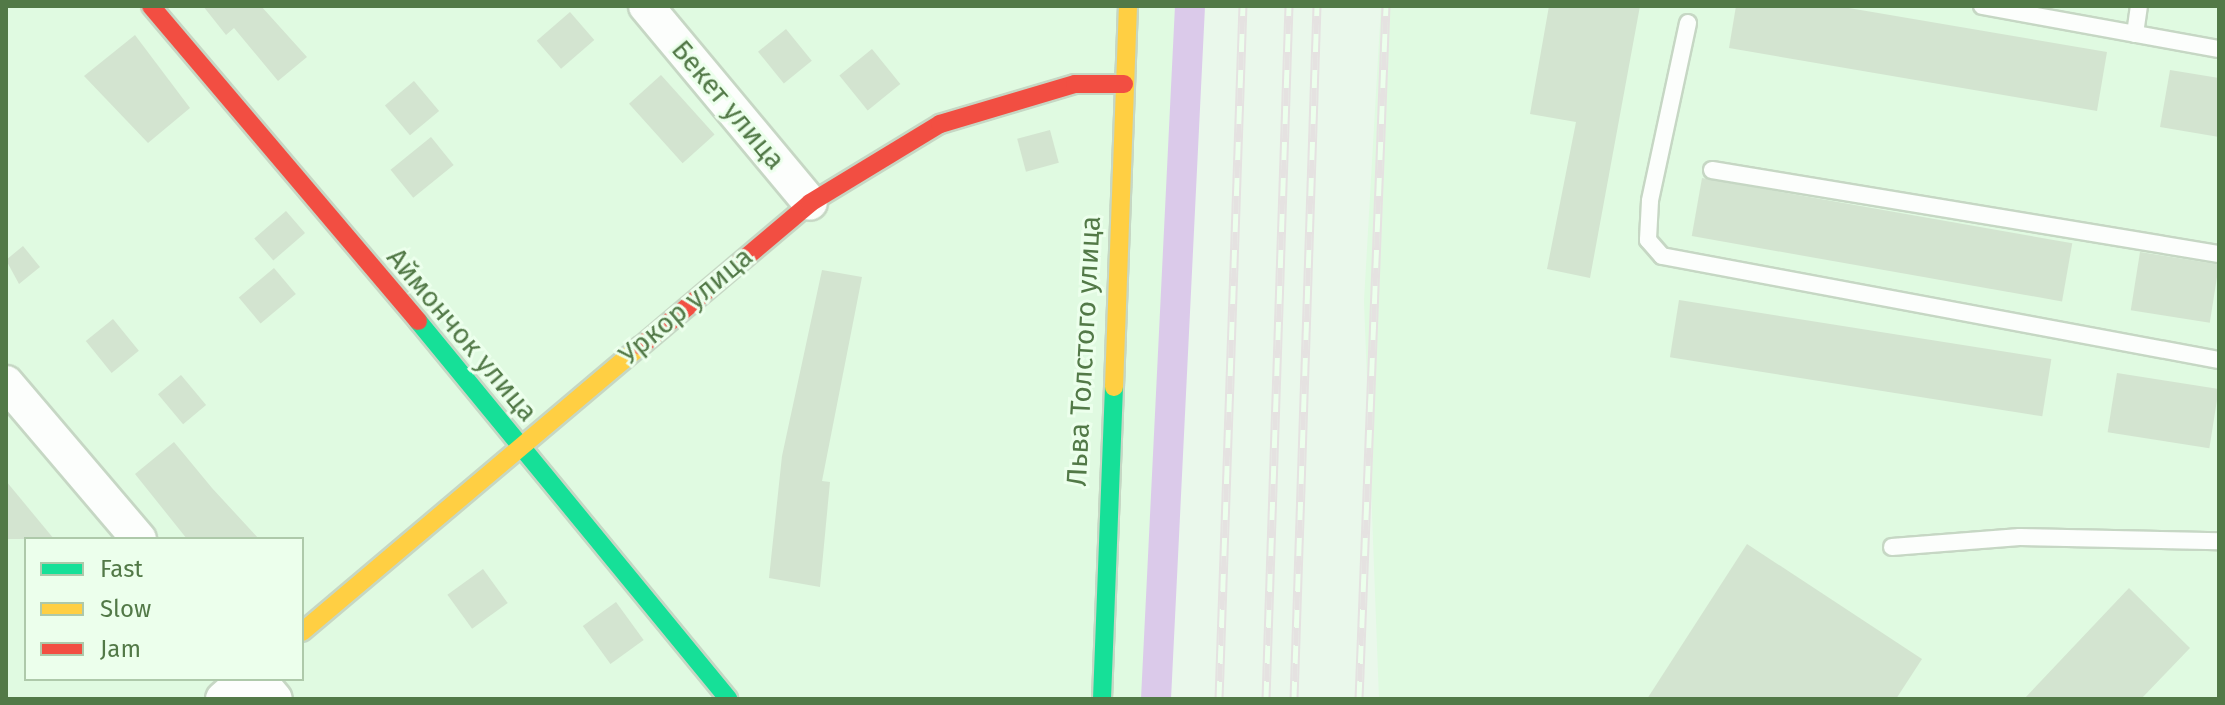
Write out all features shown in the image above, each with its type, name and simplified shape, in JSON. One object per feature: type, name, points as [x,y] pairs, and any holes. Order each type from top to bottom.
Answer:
[{"type":"street","name":"Аймончок улица","points":[[151,6],[519,447],[661,609],[728,699]]},
{"type":"street","name":"Бекет улица","points":[[646,6],[810,203]]},
{"type":"street","name":"Льва Толстого улица","points":[[1102,699],[1128,6]]},
{"type":"street","name":"Уркор улица","points":[[304,630],[810,203],[940,124],[1075,84],[1124,84]]},
{"type":"street","points":[[6,383],[137,537]]},
{"type":"street","points":[[223,699],[244,681]]},
{"type":"street","points":[[260,681],[275,699]]},
{"type":"lane","points":[[1982,6],[2219,49]]},
{"type":"lane","points":[[2135,34],[2139,6]]},
{"type":"lane","points":[[1688,23],[1650,201],[1648,240],[1662,256],[2219,360]]},
{"type":"lane","points":[[1712,170],[2219,254]]},
{"type":"lane","points":[[1892,547],[2020,537],[2219,541]]},
{"type":"shaded area","points":[[6,6],[1190,6],[1165,699],[6,699]]},
{"type":"shaded area","points":[[1381,6],[2219,6],[2219,699],[1379,699],[1364,301]]},
{"type":"building","points":[[203,6],[261,6],[307,57],[278,81],[234,28],[226,35]]},
{"type":"building","points":[[1549,6],[1640,6],[1590,278],[1547,269],[1576,122],[1530,114]]},
{"type":"building","points":[[1736,6],[1837,6],[2107,52],[2097,111],[1729,48]]},
{"type":"building","points":[[570,12],[594,40],[561,69],[537,41]]},
{"type":"building","points":[[786,29],[812,61],[784,84],[758,52]]},
{"type":"building","points":[[135,35],[190,108],[148,143],[84,76]]},
{"type":"building","points":[[872,49],[900,84],[868,110],[839,75]]},
{"type":"building","points":[[2170,70],[2219,78],[2219,137],[2160,127]]},
{"type":"building","points":[[661,75],[715,134],[683,163],[629,104]]},
{"type":"building","points":[[414,81],[439,111],[410,135],[385,105]]},
{"type":"building","points":[[1050,130],[1059,163],[1026,172],[1017,139]]},
{"type":"building","points":[[431,137],[454,165],[413,198],[391,170]]},
{"type":"building","points":[[1702,178],[2072,243],[2062,301],[1692,236]]},
{"type":"building","points":[[286,211],[305,233],[273,260],[254,239]]},
{"type":"building","points":[[23,246],[40,267],[19,284],[6,260]]},
{"type":"building","points":[[2140,252],[2219,265],[2210,323],[2131,310]]},
{"type":"building","points":[[274,268],[296,294],[261,324],[239,298]]},
{"type":"building","points":[[822,270],[862,277],[822,481],[830,482],[820,587],[769,578],[782,456]]},
{"type":"building","points":[[1679,300],[2051,359],[2042,416],[1670,357]]},
{"type":"building","points":[[113,319],[139,351],[112,373],[86,341]]},
{"type":"building","points":[[2117,373],[2219,389],[2209,448],[2108,432]]},
{"type":"building","points":[[181,375],[206,405],[183,424],[158,394]]},
{"type":"building","points":[[174,442],[257,537],[185,537],[135,474]]},
{"type":"building","points":[[6,481],[52,537],[6,539]]},
{"type":"building","points":[[1747,544],[1922,659],[1896,699],[1647,699]]},
{"type":"building","points":[[483,569],[508,603],[472,629],[447,595]]},
{"type":"building","points":[[2129,588],[2190,648],[2141,699],[2024,699]]},
{"type":"building","points":[[616,602],[644,640],[610,664],[583,626]]},
{"type":"waterway","points":[[1156,699],[1190,6]]},
{"type":"railway","points":[[1219,699],[1243,6]]},
{"type":"railway","points":[[1266,699],[1289,6]]},
{"type":"railway","points":[[1294,699],[1317,6]]},
{"type":"railway","points":[[1359,699],[1386,6]]},
{"type":"traffic: fast","points":[[418,321],[728,699]]},
{"type":"traffic: fast","points":[[1102,699],[1114,387]]},
{"type":"traffic: slow","points":[[1114,387],[1128,6]]},
{"type":"traffic: slow","points":[[304,630],[641,346]]},
{"type":"traffic: jam","points":[[151,6],[418,321]]},
{"type":"traffic: jam","points":[[641,346],[810,203],[940,124],[1075,84],[1124,84]]}]
